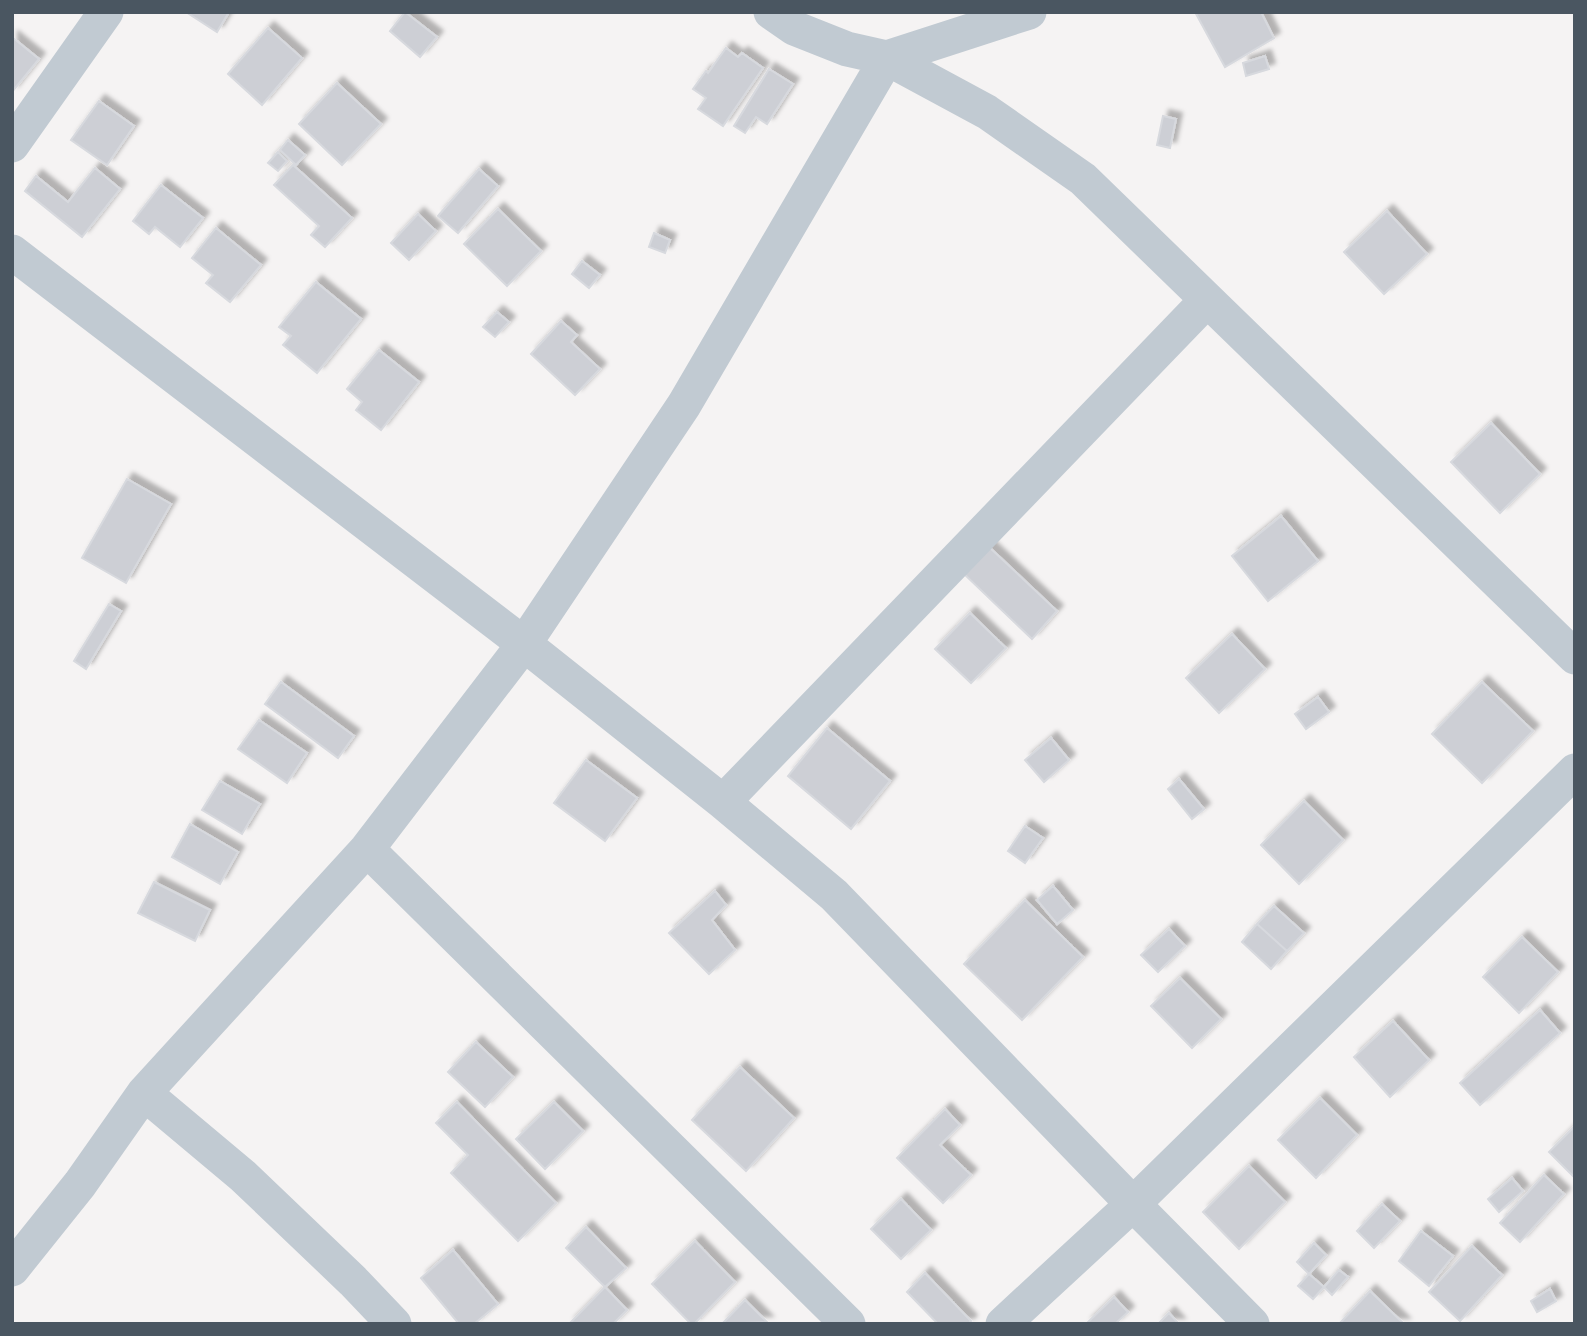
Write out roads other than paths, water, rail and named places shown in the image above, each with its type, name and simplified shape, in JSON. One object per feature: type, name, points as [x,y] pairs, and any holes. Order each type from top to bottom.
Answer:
[{"type":"street","points":[[12,145],[106,12]]},
{"type":"street","points":[[771,12],[794,28],[847,49],[887,58],[987,112],[1083,179],[1575,657]]},
{"type":"street","points":[[12,1269],[80,1184],[144,1093],[367,849],[524,644],[684,405],[887,58],[1029,12]]},
{"type":"street","points":[[12,252],[524,644],[723,802],[834,895],[1252,1324]]},
{"type":"street","points":[[723,802],[1207,300]]},
{"type":"street","points":[[1003,1324],[1133,1204],[1575,771]]},
{"type":"street","points":[[367,849],[848,1324]]},
{"type":"street","points":[[144,1093],[243,1176],[394,1324]]}]
